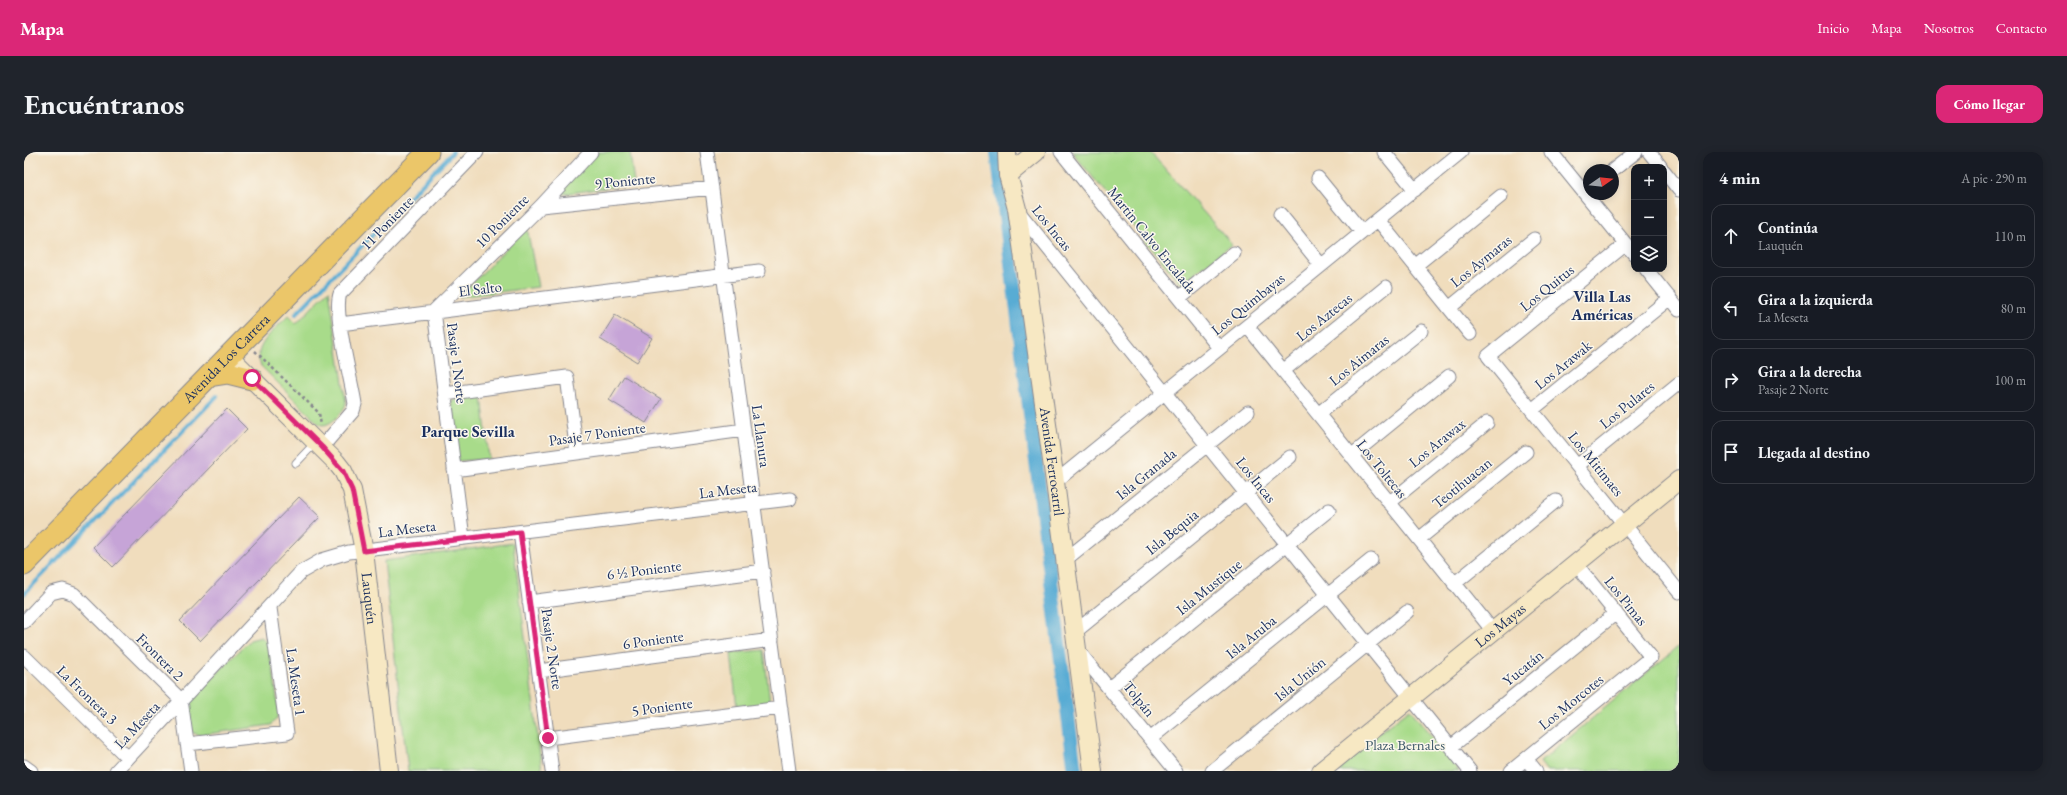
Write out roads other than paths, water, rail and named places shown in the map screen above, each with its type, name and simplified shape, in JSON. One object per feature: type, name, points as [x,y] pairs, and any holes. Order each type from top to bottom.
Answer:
[{"type":"main road","name":"Avenida Los Carrera","points":[[24,566],[209,376],[229,356],[249,340],[428,152]]},
{"type":"main road","points":[[209,376],[228,373],[252,378],[249,340]]},
{"type":"street","name":"11 Poniente","points":[[340,324],[338,302],[340,294],[477,152]]},
{"type":"street","name":"10 Poniente","points":[[434,311],[541,206],[591,152]]},
{"type":"street","name":"La Llanura","points":[[707,152],[789,771]]},
{"type":"street","name":"Avenida Ferrocarril","points":[[1007,152],[1008,175],[1017,209],[1093,771]]},
{"type":"street","points":[[1008,175],[1036,152]]},
{"type":"street","name":"Martin Calvo Encalada","points":[[1060,152],[1219,348]]},
{"type":"street","points":[[1384,152],[1415,190]]},
{"type":"street","name":"Los Quimbayas","points":[[1055,482],[1461,152]]},
{"type":"street","points":[[1551,152],[1583,188]]},
{"type":"street","points":[[1619,165],[1636,152]]},
{"type":"street","points":[[1649,152],[1659,164]]},
{"type":"street","points":[[1667,175],[1679,190]]},
{"type":"street","points":[[1318,178],[1362,232]]},
{"type":"street","name":"9 Poniente","points":[[541,206],[712,188]]},
{"type":"street","points":[[1415,266],[1501,196]]},
{"type":"street","points":[[1593,200],[1630,249]]},
{"type":"street","name":"Los Incas","points":[[1017,209],[1470,771]]},
{"type":"street","points":[[1280,214],[1321,265]]},
{"type":"street","points":[[1378,220],[1470,334]]},
{"type":"street","name":"Los Aymaras","points":[[1449,308],[1534,239]]},
{"type":"street","name":"Los Quitus","points":[[1488,356],[1630,249]]},
{"type":"street","points":[[1179,298],[1234,253]]},
{"type":"street","name":"El Salto","points":[[340,324],[759,271]]},
{"type":"street","points":[[1648,272],[1679,310]]},
{"type":"street","name":"Los Aztecas","points":[[1283,371],[1386,287]]},
{"type":"street","name":"Los Arawak","points":[[1532,410],[1670,298]]},
{"type":"street","name":"Pasaje 1 Norte","points":[[434,311],[463,538]]},
{"type":"street","points":[[319,445],[353,411],[355,404],[340,324]]},
{"type":"street","name":"Los Toltecas","points":[[1247,326],[1493,632]]},
{"type":"street","name":"Los Aimaras","points":[[1318,414],[1421,331]]},
{"type":"street","name":"Lauquén","points":[[229,356],[319,445],[343,471],[350,485],[364,551],[389,771]]},
{"type":"street","name":"Los Mitimaes","points":[[1488,356],[1624,525],[1678,588]]},
{"type":"street","points":[[1351,456],[1449,376]]},
{"type":"street","points":[[445,394],[566,377],[577,453]]},
{"type":"street","name":"Los Pulares","points":[[1577,466],[1679,383]]},
{"type":"street","name":"Isla Granada","points":[[1065,560],[1248,412]]},
{"type":"street","name":"Los Arawax","points":[[1389,503],[1487,424]]},
{"type":"street","name":"Pasaje 7 Poniente","points":[[454,470],[744,430]]},
{"type":"street","name":"Teotihuacan","points":[[1419,539],[1526,452]]},
{"type":"street","name":"Isla Bequia","points":[[1075,640],[1290,457]]},
{"type":"street","name":"Los Mayas","points":[[1321,771],[1679,480]]},
{"type":"street","name":"La Meseta","points":[[116,771],[181,700],[270,608],[302,572],[336,555],[463,538],[790,499]]},
{"type":"street","points":[[1454,584],[1556,501]]},
{"type":"street","name":"Isla Mustique","points":[[1109,688],[1329,510]]},
{"type":"street","name":"Pasaje 2 Norte","points":[[520,532],[552,771]]},
{"type":"street","name":"Isla Aruba","points":[[1150,739],[1371,560]]},
{"type":"street","name":"Los Pimas","points":[[1576,564],[1651,657]]},
{"type":"street","name":"6 ½ Poniente","points":[[529,602],[763,571]]},
{"type":"street","name":"Frontera 2","points":[[24,622],[51,593],[63,590],[74,594],[181,700],[191,771]]},
{"type":"street","name":"La Meseta 1","points":[[187,744],[287,733],[270,608]]},
{"type":"street","name":"Isla Unión","points":[[1212,771],[1407,612]]},
{"type":"street","name":"Yucatán","points":[[1451,747],[1616,613]]},
{"type":"street","name":"6 Poniente","points":[[539,671],[772,640]]},
{"type":"street","name":"Tolpán","points":[[1075,640],[1109,688],[1176,771]]},
{"type":"street","name":"La Frontera 3","points":[[24,656],[128,758]]},
{"type":"street","name":"Los Morcotes","points":[[1511,771],[1651,657]]},
{"type":"street","name":"5 Poniente","points":[[548,738],[781,708]]},
{"type":"street","points":[[1526,758],[1536,771]]},
{"type":"street","points":[[24,766],[31,771]]},
{"type":"lane","points":[[296,463],[319,445]]},
{"type":"waterway","points":[[296,314],[453,152]]},
{"type":"waterway","points":[[997,152],[1075,771]]},
{"type":"waterway","points":[[24,594],[217,396]]},
{"type":"district","name":"Villa Las Américas","points":[[1602,305]]},
{"type":"district","name":"Parque Sevilla","points":[[468,431]]},
{"type":"park label","name":"Plaza Bernales","points":[[1405,745]]}]
